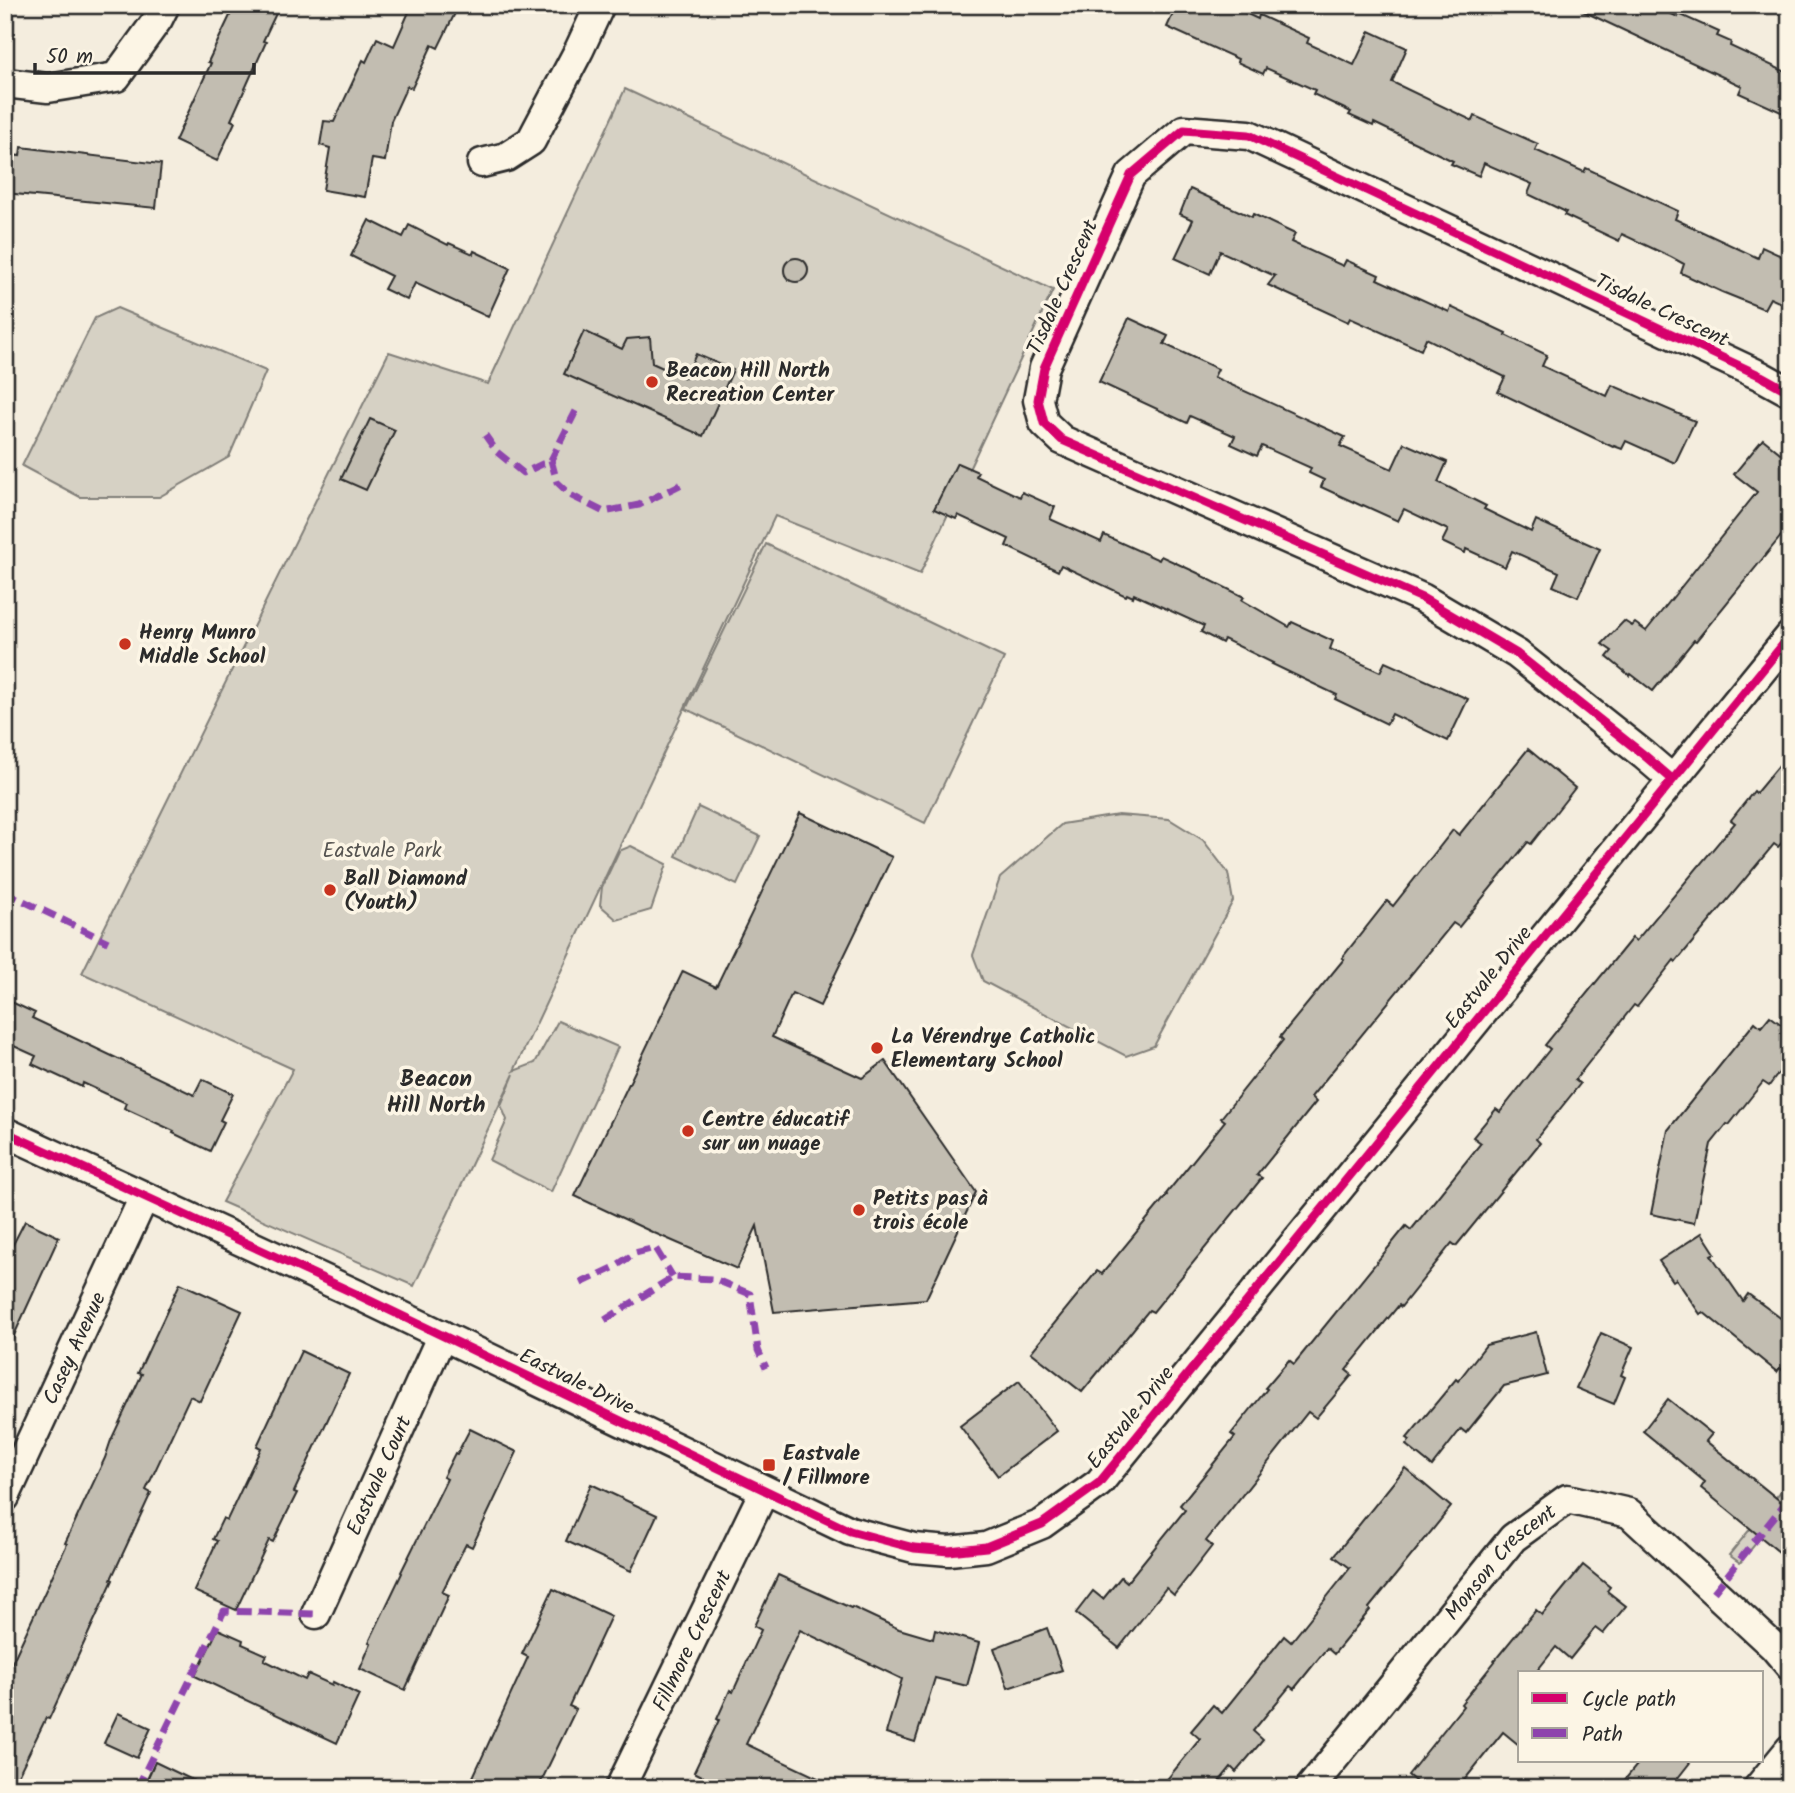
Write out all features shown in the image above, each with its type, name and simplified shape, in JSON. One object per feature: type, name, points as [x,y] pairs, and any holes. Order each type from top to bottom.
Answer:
[{"type":"street","points":[[5,83],[48,88],[116,77],[165,5]]},
{"type":"street","points":[[482,163],[506,157],[531,141],[600,5]]},
{"type":"street","name":"Tisdale Crescent","points":[[1672,779],[1517,654],[1422,598],[1062,440],[1044,423],[1038,400],[1044,368],[1131,175],[1184,130],[1249,135],[1790,392]]},
{"type":"street","name":"Eastvale Drive","points":[[5,1132],[356,1294],[850,1531],[914,1548],[950,1551],[986,1547],[1042,1524],[1099,1483],[1790,636]]},
{"type":"street","name":"Casey Avenue","points":[[5,1497],[144,1197]]},
{"type":"street","name":"Eastvale Court","points":[[316,1614],[442,1335]]},
{"type":"street","name":"Fillmore Crescent","points":[[620,1788],[764,1491]]},
{"type":"street","name":"Monson Crescent","points":[[1310,1788],[1513,1538],[1567,1499],[1629,1513],[1774,1647],[1790,1666]]},
{"type":"street","points":[[1758,1788],[1790,1749]]},
{"type":"green space","name":"Eastvale Park","points":[[625,89],[1053,290],[920,574],[775,516],[514,1071],[535,1063],[558,1021],[618,1047],[551,1192],[489,1160],[507,1120],[501,1105],[514,1074],[414,1286],[222,1202],[293,1069],[82,973],[389,352],[488,384]]},
{"type":"green space","points":[[117,308],[266,371],[229,457],[159,497],[80,497],[22,466],[95,318]]},
{"type":"green space","points":[[766,544],[1004,658],[925,823],[686,709]]},
{"type":"green space","points":[[698,807],[760,836],[737,885],[676,856]]},
{"type":"green space","points":[[1118,815],[1169,819],[1203,840],[1228,873],[1233,901],[1154,1046],[1126,1056],[983,981],[973,955],[1000,878],[1062,824]]},
{"type":"green space","points":[[631,846],[667,864],[651,910],[617,920],[600,905],[602,887],[619,851]]},
{"type":"green space","points":[[1790,1480],[1790,1501],[1740,1563],[1729,1555]]},
{"type":"building","points":[[235,5],[280,5],[231,120],[235,122],[217,161],[175,141]]},
{"type":"building","points":[[412,5],[459,5],[438,48],[432,45],[412,88],[407,86],[391,121],[385,161],[372,159],[365,197],[323,190],[330,148],[320,145],[324,121],[334,122],[363,60],[366,62],[377,38],[394,46]]},
{"type":"building","points":[[1177,5],[1228,5],[1258,19],[1259,15],[1309,38],[1307,43],[1354,65],[1370,31],[1407,48],[1392,82],[1473,121],[1475,116],[1538,144],[1535,150],[1584,172],[1586,168],[1678,211],[1675,219],[1758,258],[1762,247],[1790,260],[1790,307],[1770,298],[1764,309],[1722,292],[1681,273],[1684,264],[1671,257],[1622,234],[1619,241],[1564,215],[1566,212],[1528,194],[1532,184],[1484,163],[1479,176],[1374,123],[1373,126],[1349,115],[1351,112],[1313,94],[1315,90],[1266,68],[1263,74],[1237,62],[1238,59],[1167,27]]},
{"type":"building","points":[[1570,5],[1652,5],[1719,32],[1717,36],[1731,42],[1730,46],[1790,74],[1790,116],[1739,93],[1742,86]]},
{"type":"building","points":[[21,147],[161,164],[156,208],[5,193],[5,154],[20,156]]},
{"type":"building","points":[[1190,189],[1295,234],[1291,242],[1343,266],[1346,260],[1379,275],[1377,279],[1449,312],[1451,307],[1506,333],[1505,335],[1547,355],[1542,366],[1607,396],[1612,385],[1695,421],[1675,463],[1626,441],[1622,449],[1613,447],[1498,392],[1505,377],[1426,338],[1421,350],[1350,318],[1348,322],[1268,285],[1275,276],[1220,251],[1210,274],[1175,258],[1193,220],[1180,214]]},
{"type":"building","points":[[369,220],[403,237],[409,225],[448,245],[449,243],[473,254],[474,251],[510,268],[488,317],[415,283],[407,300],[384,289],[391,276],[351,256]]},
{"type":"building","points":[[796,258],[805,261],[808,270],[805,279],[796,282],[787,279],[784,270],[787,261]]},
{"type":"building","points":[[1129,318],[1168,336],[1164,344],[1218,369],[1214,377],[1345,437],[1340,446],[1392,469],[1404,443],[1447,462],[1438,482],[1486,506],[1484,509],[1531,532],[1536,520],[1600,549],[1578,597],[1553,586],[1559,572],[1512,551],[1505,567],[1466,549],[1465,553],[1442,542],[1448,530],[1404,509],[1398,521],[1321,487],[1324,480],[1309,473],[1311,468],[1262,446],[1257,456],[1231,444],[1235,436],[1190,416],[1187,423],[1099,382]]},
{"type":"building","name":"Beacon Hill North Recreation Center","points":[[584,331],[622,349],[627,339],[650,337],[652,363],[685,378],[696,354],[733,370],[703,436],[564,374]]},
{"type":"building","points":[[370,419],[395,430],[366,490],[341,479]]},
{"type":"building","points":[[1763,439],[1790,461],[1790,525],[1653,691],[1607,657],[1612,651],[1602,644],[1624,621],[1632,626],[1635,623],[1646,631],[1757,492],[1734,474]]},
{"type":"building","points":[[957,463],[978,472],[976,476],[1020,497],[1022,492],[1055,507],[1050,519],[1101,542],[1104,535],[1159,560],[1161,556],[1202,575],[1244,597],[1242,600],[1289,627],[1292,622],[1333,641],[1330,649],[1380,672],[1385,662],[1468,699],[1448,741],[1392,714],[1387,724],[1335,699],[1337,695],[1273,663],[1224,639],[1222,643],[1201,632],[1204,626],[1134,594],[1133,597],[1127,594],[1126,596],[1061,565],[1058,571],[1006,546],[1009,539],[958,515],[956,519],[934,509]]},
{"type":"building","points":[[1528,749],[1575,788],[1459,927],[1453,923],[1311,1097],[1316,1102],[1257,1175],[1262,1178],[1153,1312],[1149,1310],[1082,1392],[1031,1352],[1097,1271],[1102,1274],[1167,1195],[1225,1121],[1221,1118],[1283,1040],[1280,1037],[1387,901],[1393,906],[1453,830],[1459,835]]},
{"type":"building","points":[[1790,752],[1790,834],[1778,847],[1774,844],[1637,1007],[1634,1005],[1575,1080],[1580,1084],[1536,1139],[1540,1143],[1456,1246],[1452,1243],[1346,1370],[1352,1375],[1316,1418],[1308,1412],[1206,1541],[1212,1546],[1174,1595],[1166,1588],[1119,1648],[1076,1613],[1093,1591],[1103,1599],[1121,1577],[1127,1582],[1185,1510],[1180,1505],[1235,1437],[1231,1434],[1267,1389],[1265,1388],[1289,1360],[1294,1364],[1406,1226],[1411,1230],[1481,1143],[1473,1137],[1496,1109],[1500,1112],[1550,1049],[1545,1045],[1632,938],[1636,941],[1735,823],[1731,820]]},
{"type":"building","points":[[800,813],[892,857],[820,1006],[792,993],[772,1037],[862,1078],[885,1061],[976,1192],[926,1299],[774,1312],[757,1226],[737,1269],[575,1196],[683,971],[716,987]]},
{"type":"building","points":[[5,999],[35,1013],[32,1018],[194,1095],[202,1079],[233,1094],[220,1120],[224,1122],[210,1151],[124,1108],[126,1103],[32,1064],[36,1056],[5,1042]]},
{"type":"building","points":[[1770,1016],[1790,1031],[1790,1058],[1769,1086],[1763,1082],[1711,1144],[1694,1223],[1651,1214],[1668,1130],[1755,1022],[1761,1027]]},
{"type":"building","points":[[25,1221],[59,1237],[5,1355],[5,1260]]},
{"type":"building","points":[[1702,1233],[1715,1253],[1711,1255],[1743,1301],[1748,1294],[1790,1325],[1790,1377],[1780,1368],[1777,1372],[1703,1312],[1700,1314],[1676,1279],[1673,1281],[1659,1261]]},
{"type":"building","points":[[180,1283],[242,1311],[200,1401],[190,1396],[146,1490],[151,1493],[49,1719],[46,1718],[12,1788],[5,1788],[5,1678],[67,1544],[65,1543],[142,1374],[138,1373]]},
{"type":"building","points":[[1536,1332],[1547,1375],[1504,1386],[1466,1433],[1461,1429],[1432,1466],[1406,1445],[1410,1440],[1407,1438],[1486,1345]]},
{"type":"building","points":[[1601,1333],[1633,1347],[1621,1375],[1625,1377],[1614,1404],[1576,1388]]},
{"type":"building","points":[[301,1351],[349,1374],[294,1492],[297,1493],[273,1542],[269,1540],[236,1610],[194,1591],[217,1541],[213,1539],[223,1518],[227,1520],[261,1448],[257,1446]]},
{"type":"building","points":[[1019,1381],[1057,1431],[998,1476],[960,1426]]},
{"type":"building","points":[[1668,1399],[1712,1434],[1706,1441],[1790,1509],[1790,1561],[1701,1488],[1705,1482],[1643,1431]]},
{"type":"building","points":[[470,1429],[517,1452],[472,1547],[466,1544],[442,1592],[449,1595],[405,1690],[360,1669],[371,1643],[369,1642],[401,1572],[447,1479],[443,1477]]},
{"type":"building","points":[[1405,1468],[1451,1507],[1334,1654],[1327,1648],[1294,1689],[1290,1686],[1253,1731],[1263,1740],[1236,1772],[1231,1767],[1214,1788],[1160,1788],[1200,1739],[1191,1731],[1213,1705],[1222,1713],[1284,1636],[1291,1642],[1350,1568],[1334,1556]]},
{"type":"building","points":[[591,1484],[657,1515],[631,1571],[566,1541]]},
{"type":"building","points":[[1583,1565],[1610,1587],[1607,1591],[1626,1606],[1603,1634],[1595,1628],[1570,1659],[1556,1647],[1537,1671],[1518,1671],[1518,1744],[1503,1732],[1458,1788],[1423,1788],[1408,1775],[1536,1610],[1542,1615]]},
{"type":"building","points":[[778,1575],[899,1629],[933,1639],[935,1630],[979,1643],[967,1686],[935,1678],[915,1742],[886,1733],[902,1679],[800,1630],[746,1744],[839,1788],[726,1788],[694,1772],[730,1690],[733,1692],[761,1630],[754,1626]]},
{"type":"building","points":[[553,1589],[611,1616],[569,1706],[576,1709],[538,1788],[468,1788],[528,1657],[522,1654]]},
{"type":"building","points":[[1047,1628],[1062,1670],[1008,1688],[994,1648]]},
{"type":"building","points":[[218,1629],[267,1655],[264,1660],[305,1680],[308,1674],[332,1685],[333,1682],[359,1695],[337,1743],[195,1676]]},
{"type":"building","points":[[118,1713],[151,1728],[137,1758],[104,1743]]},
{"type":"building","points":[[155,1762],[209,1788],[143,1788]]},
{"type":"building","points":[[1639,1762],[1690,1762],[1670,1788],[1618,1788]]},
{"type":"marked path","points":[[485,435],[497,452],[523,473],[551,460],[578,407]]},
{"type":"marked path","points":[[551,460],[557,482],[572,496],[604,512],[639,505],[682,484]]},
{"type":"marked path","points":[[5,892],[108,942]]},
{"type":"marked path","points":[[581,1283],[613,1268],[635,1253],[655,1248],[673,1277]]},
{"type":"marked path","points":[[605,1320],[673,1277],[714,1279],[750,1294],[758,1350],[766,1368]]},
{"type":"marked path","points":[[1714,1592],[1790,1497]]},
{"type":"marked path","points":[[137,1788],[224,1611],[316,1614]]},
{"type":"cycle path","points":[[1672,779],[1517,654],[1422,598],[1062,440],[1044,423],[1038,400],[1044,368],[1131,175],[1184,130],[1249,135],[1790,392]]},
{"type":"cycle path","points":[[5,1132],[356,1294],[850,1531],[914,1548],[949,1551],[986,1547],[1042,1524],[1099,1483],[1790,636]]},
{"type":"place","name":"Beacon Hill North Recreation Center","points":[[652,382]]},
{"type":"place","name":"Henry Munro Middle School","points":[[125,644]]},
{"type":"place","name":"Ball Diamond (Youth)","points":[[330,890]]},
{"type":"place","name":"La Vérendrye Catholic Elementary School","points":[[877,1048]]},
{"type":"place","name":"Centre éducatif sur un nuage","points":[[688,1131]]},
{"type":"place","name":"Petits pas à trois école","points":[[859,1210]]},
{"type":"place","name":"Eastvale / Fillmore","points":[[769,1465]]},
{"type":"district","name":"Beacon Hill North","points":[[436,1091]]}]
